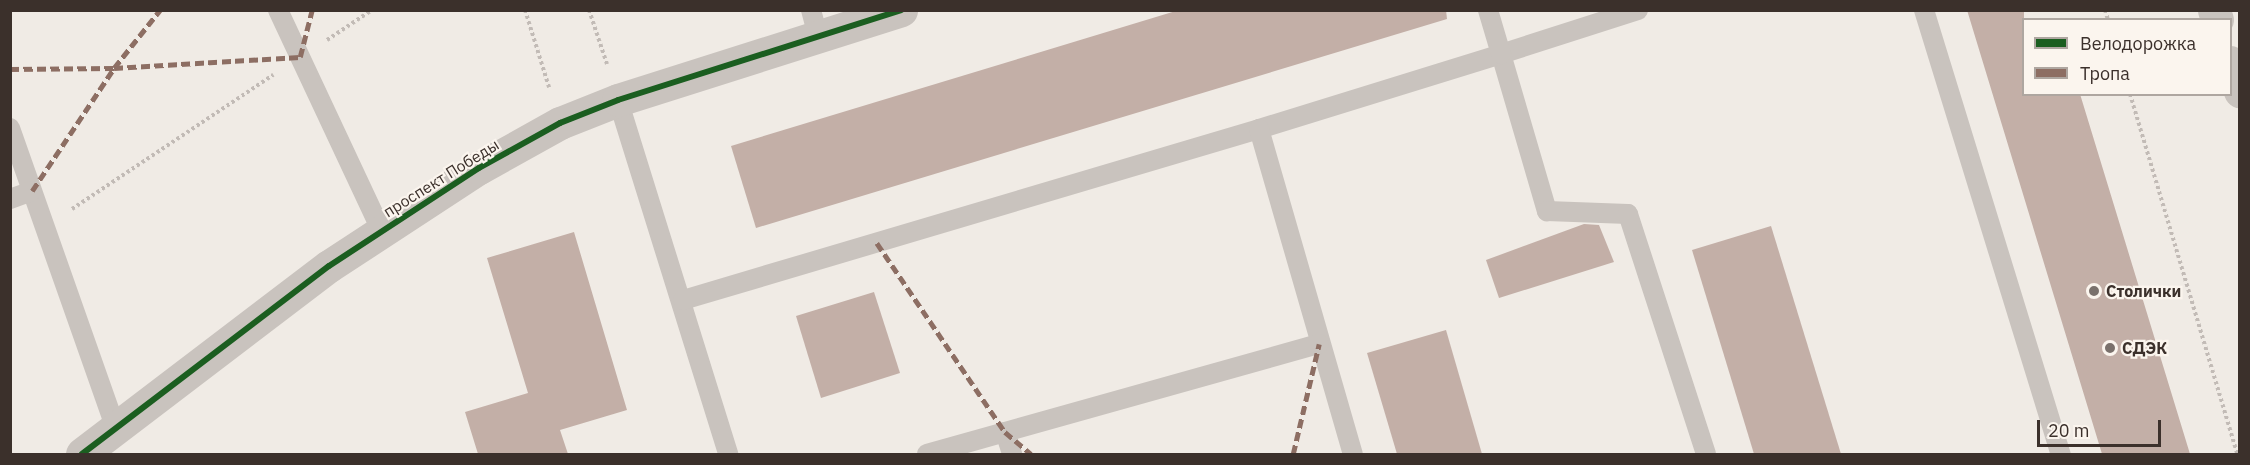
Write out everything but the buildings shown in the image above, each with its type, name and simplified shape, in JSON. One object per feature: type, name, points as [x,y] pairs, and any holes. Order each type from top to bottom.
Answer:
[{"type":"street","name":"проспект Победы","points":[[82,454],[329,266],[479,168],[560,123],[814,23],[901,10]]},
{"type":"street","points":[[2232,69],[2240,91]]},
{"type":"lane","points":[[279,10],[382,232]]},
{"type":"lane","points":[[1488,10],[1547,211],[1628,214],[1706,454]]},
{"type":"lane","points":[[683,300],[1259,129],[1638,10]]},
{"type":"lane","points":[[1924,10],[2061,454]]},
{"type":"lane","points":[[618,100],[683,300],[728,454]]},
{"type":"lane","points":[[10,128],[116,429]]},
{"type":"lane","points":[[1259,129],[1319,344],[1353,454]]},
{"type":"lane","points":[[10,199],[32,191]]},
{"type":"lane","points":[[927,454],[1319,344]]},
{"type":"lane","points":[[1005,432],[1012,454]]},
{"type":"path","points":[[44,227],[372,10]]},
{"type":"path","points":[[525,10],[560,123]]},
{"type":"path","points":[[590,10],[618,100]]},
{"type":"path","points":[[2131,96],[2237,454]]},
{"type":"marked path","points":[[32,191],[114,68],[160,10]]},
{"type":"marked path","points":[[10,69],[114,68],[300,57],[312,10]]},
{"type":"marked path","points":[[877,243],[1005,432],[1031,454]]},
{"type":"marked path","points":[[1293,454],[1319,344]]},
{"type":"cycle path","points":[[82,454],[329,266],[479,168],[560,123],[618,100],[901,10]]},
{"type":"place","name":"Столички","points":[[2094,291]]},
{"type":"place","name":"СДЭК","points":[[2110,348]]}]
